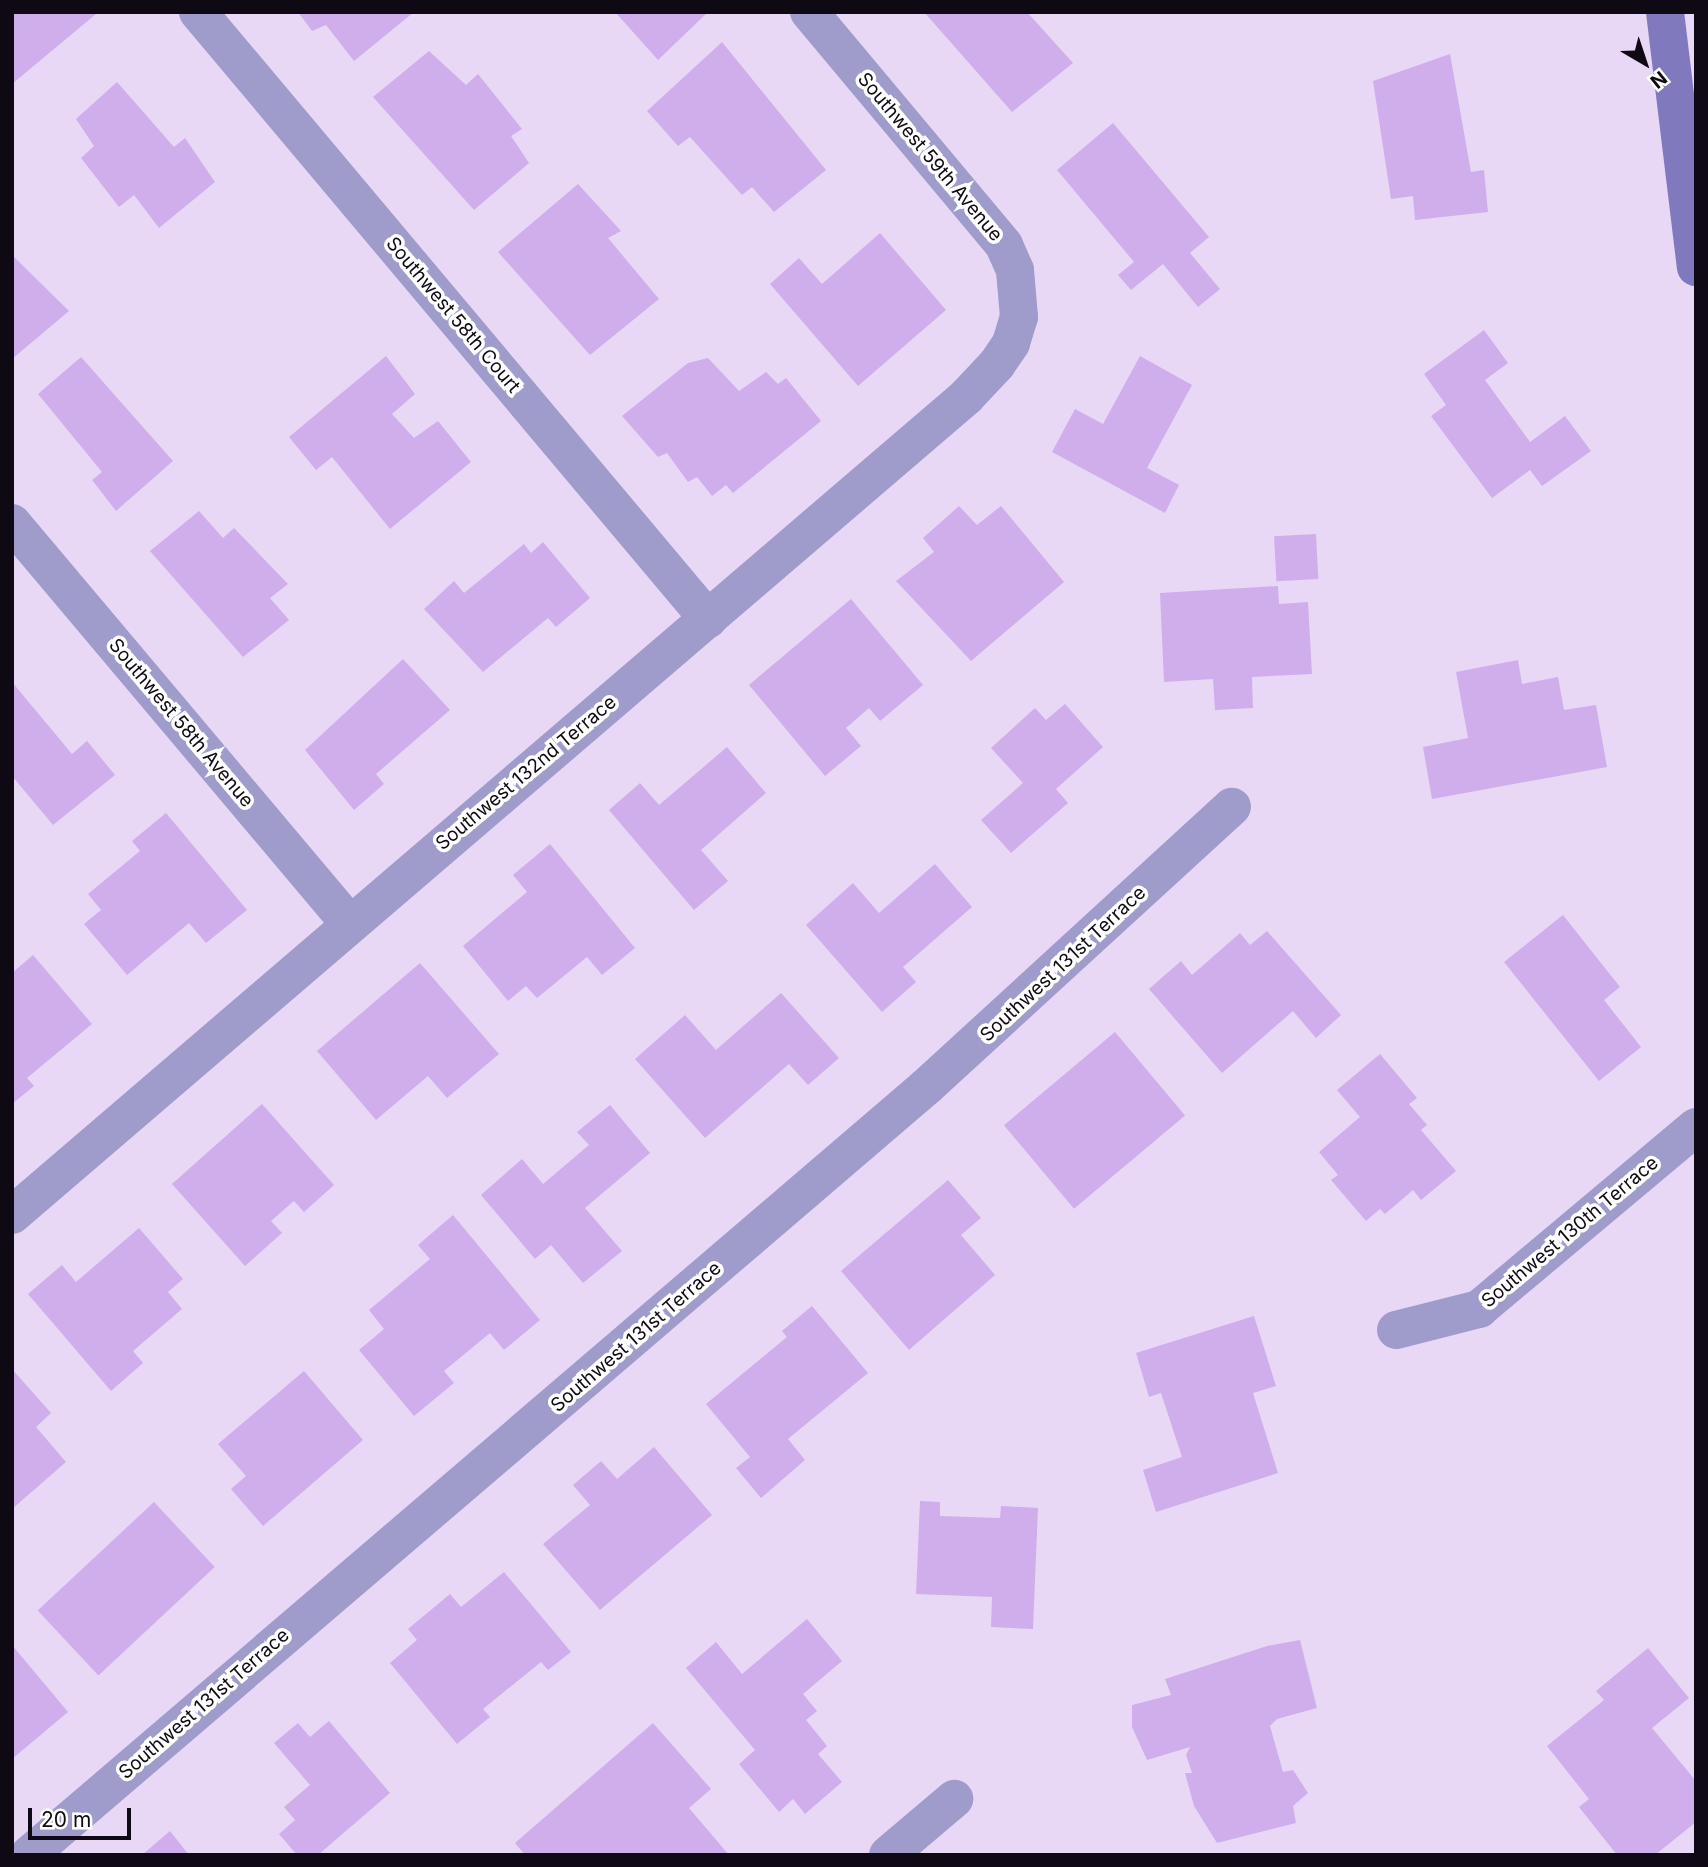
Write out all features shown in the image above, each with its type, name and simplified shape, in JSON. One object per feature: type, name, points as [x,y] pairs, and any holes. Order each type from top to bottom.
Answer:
[{"type":"main road","points":[[1665,12],[1696,267]]},
{"type":"street","name":"Southwest 58th Court","points":[[198,12],[708,619]]},
{"type":"street","name":"Southwest 59th Avenue","points":[[809,12],[992,227],[1015,270],[1019,317]]},
{"type":"street","name":"Southwest 132nd Terrace","points":[[12,1214],[982,382],[1011,343],[1019,317]]},
{"type":"street","name":"Southwest 58th Avenue","points":[[12,523],[349,923]]},
{"type":"street","name":"Southwest 131st Terrace","points":[[29,1855],[978,1042],[1232,807]]},
{"type":"street","name":"Southwest 130th Terrace","points":[[1396,1330],[1479,1309],[1696,1127]]},
{"type":"street","points":[[888,1855],[954,1799]]},
{"type":"building","points":[[12,12],[95,12],[96,14],[12,84]]},
{"type":"building","points":[[298,12],[414,12],[354,61],[326,25],[312,31]]},
{"type":"building","points":[[615,12],[708,12],[658,60]]},
{"type":"building","points":[[924,12],[1027,12],[1073,63],[1012,112]]},
{"type":"building","points":[[722,42],[826,170],[774,212],[752,187],[742,195],[690,137],[678,146],[647,111]]},
{"type":"building","points":[[429,51],[466,85],[478,74],[522,129],[511,136],[529,163],[474,210],[373,97]]},
{"type":"building","points":[[1450,54],[1471,172],[1484,170],[1488,212],[1415,220],[1413,196],[1391,199],[1373,81]]},
{"type":"building","points":[[117,82],[174,147],[185,138],[215,182],[159,228],[134,195],[119,207],[81,158],[94,146],[76,119]]},
{"type":"building","points":[[1113,123],[1209,237],[1190,253],[1220,289],[1198,307],[1163,264],[1131,290],[1118,275],[1134,262],[1057,170]]},
{"type":"building","points":[[578,184],[621,231],[608,238],[659,299],[590,355],[498,252]]},
{"type":"building","points":[[880,233],[946,310],[858,386],[770,284],[799,258],[822,284]]},
{"type":"building","points":[[12,255],[69,311],[12,359]]},
{"type":"building","points":[[1484,330],[1508,363],[1485,380],[1530,442],[1565,416],[1591,451],[1542,486],[1530,470],[1492,498],[1431,416],[1446,405],[1424,374]]},
{"type":"building","points":[[386,356],[415,394],[392,414],[414,438],[438,421],[471,462],[390,529],[332,457],[316,470],[289,437]]},
{"type":"building","points":[[1140,356],[1192,385],[1147,468],[1179,485],[1165,513],[1052,452],[1075,409],[1103,424]]},
{"type":"building","points":[[81,357],[173,461],[116,511],[92,480],[102,472],[38,394]]},
{"type":"building","points":[[708,358],[739,391],[766,372],[778,384],[786,378],[821,421],[733,493],[726,485],[712,496],[697,477],[688,482],[667,453],[658,457],[622,416],[688,363]]},
{"type":"building","points":[[959,506],[977,525],[1001,506],[1064,582],[971,661],[896,581],[934,552],[923,538]]},
{"type":"building","points":[[199,511],[223,538],[234,528],[288,584],[270,598],[289,620],[243,657],[150,551]]},
{"type":"building","points":[[1316,534],[1318,579],[1276,581],[1274,536]]},
{"type":"building","points":[[543,542],[590,598],[556,627],[548,618],[483,672],[424,609],[454,581],[464,593],[524,544],[531,553]]},
{"type":"building","points":[[1278,586],[1279,604],[1308,602],[1312,674],[1252,677],[1253,708],[1215,710],[1213,679],[1164,682],[1160,593]]},
{"type":"building","points":[[851,599],[923,685],[880,721],[869,708],[846,728],[861,746],[825,776],[749,685]]},
{"type":"building","points":[[403,659],[450,710],[376,774],[384,784],[354,810],[305,750]]},
{"type":"building","points":[[1518,660],[1522,684],[1558,677],[1564,710],[1596,705],[1607,767],[1432,799],[1423,747],[1468,738],[1456,672]]},
{"type":"building","points":[[12,682],[72,754],[87,741],[115,775],[53,825],[12,776]]},
{"type":"building","points":[[1065,704],[1103,747],[1056,789],[1068,803],[1011,853],[981,820],[1023,783],[991,748],[1035,708],[1046,720]]},
{"type":"building","points":[[727,747],[766,793],[701,850],[728,881],[694,910],[609,810],[640,783],[659,805]]},
{"type":"building","points":[[166,813],[247,910],[206,943],[189,923],[127,975],[84,924],[101,910],[88,894],[140,851],[132,841]]},
{"type":"building","points":[[550,844],[635,948],[602,975],[587,957],[537,998],[526,986],[508,1001],[463,946],[527,892],[513,875]]},
{"type":"building","points":[[935,864],[972,907],[903,967],[916,982],[882,1012],[806,925],[853,883],[879,913]]},
{"type":"building","points":[[1563,915],[1620,987],[1604,1000],[1641,1047],[1599,1081],[1504,962]]},
{"type":"building","points":[[1267,931],[1341,1015],[1316,1038],[1293,1011],[1222,1073],[1149,989],[1181,961],[1192,975],[1240,933],[1250,945]]},
{"type":"building","points":[[33,955],[92,1024],[27,1078],[34,1086],[12,1104],[12,973]]},
{"type":"building","points":[[420,963],[499,1054],[447,1098],[428,1076],[376,1120],[317,1051]]},
{"type":"building","points":[[781,993],[839,1058],[808,1085],[789,1064],[705,1138],[635,1059],[685,1015],[716,1050]]},
{"type":"building","points":[[1115,1032],[1185,1115],[1074,1209],[1004,1125]]},
{"type":"building","points":[[1380,1054],[1417,1098],[1409,1104],[1427,1125],[1421,1130],[1456,1171],[1421,1200],[1413,1190],[1385,1214],[1380,1209],[1366,1221],[1331,1180],[1338,1175],[1319,1152],[1360,1117],[1337,1090]]},
{"type":"building","points":[[262,1104],[334,1185],[304,1212],[294,1201],[271,1221],[282,1233],[245,1266],[172,1184]]},
{"type":"building","points":[[610,1105],[650,1153],[585,1208],[622,1251],[583,1283],[551,1245],[535,1259],[481,1195],[522,1159],[543,1184],[589,1145],[577,1132]]},
{"type":"building","points":[[948,1180],[981,1218],[961,1235],[995,1275],[909,1350],[841,1271]]},
{"type":"building","points":[[453,1215],[540,1320],[504,1350],[490,1333],[444,1371],[454,1383],[414,1416],[359,1350],[384,1329],[369,1310],[430,1259],[418,1245]]},
{"type":"building","points":[[139,1228],[183,1279],[168,1292],[182,1309],[133,1351],[143,1363],[111,1391],[28,1294],[62,1265],[76,1282]]},
{"type":"building","points":[[812,1306],[868,1373],[788,1439],[805,1460],[761,1498],[736,1468],[750,1457],[706,1404],[787,1337],[782,1331]]},
{"type":"building","points":[[1254,1316],[1276,1386],[1253,1393],[1278,1473],[1156,1512],[1143,1470],[1182,1457],[1161,1393],[1149,1397],[1136,1353]]},
{"type":"building","points":[[12,1369],[51,1413],[36,1427],[66,1462],[12,1509]]},
{"type":"building","points":[[304,1371],[363,1440],[263,1526],[231,1489],[246,1476],[218,1444]]},
{"type":"building","points":[[654,1447],[712,1515],[600,1610],[543,1544],[590,1505],[573,1485],[601,1461],[617,1479]]},
{"type":"building","points":[[920,1501],[940,1502],[940,1516],[1000,1518],[1001,1506],[1038,1508],[1033,1629],[991,1627],[992,1597],[916,1594]]},
{"type":"building","points":[[154,1502],[215,1567],[98,1676],[38,1610]]},
{"type":"building","points":[[504,1572],[571,1652],[548,1670],[541,1662],[483,1709],[490,1717],[457,1744],[390,1663],[417,1640],[408,1629],[450,1594],[461,1607]]},
{"type":"building","points":[[807,1619],[842,1661],[803,1694],[817,1711],[806,1720],[827,1746],[818,1754],[842,1782],[805,1814],[793,1799],[779,1812],[739,1764],[755,1750],[686,1668],[716,1642],[742,1674]]},
{"type":"building","points":[[1300,1640],[1317,1708],[1277,1719],[1270,1726],[1283,1772],[1293,1770],[1308,1793],[1293,1806],[1296,1823],[1217,1843],[1194,1806],[1185,1773],[1192,1773],[1186,1755],[1190,1747],[1147,1760],[1132,1727],[1132,1705],[1171,1695],[1165,1679],[1267,1646]]},
{"type":"building","points":[[12,1645],[68,1712],[12,1759]]},
{"type":"building","points":[[1648,1648],[1689,1698],[1652,1728],[1696,1781],[1696,1822],[1655,1855],[1617,1855],[1579,1807],[1589,1799],[1547,1746],[1604,1700],[1596,1691]]},
{"type":"building","points":[[329,1721],[390,1793],[318,1855],[297,1855],[279,1834],[295,1820],[284,1807],[310,1785],[274,1743],[298,1723],[310,1737]]},
{"type":"building","points":[[653,1723],[711,1789],[689,1808],[729,1855],[525,1855],[515,1843]]},
{"type":"building","points":[[170,1831],[189,1855],[142,1855]]}]
